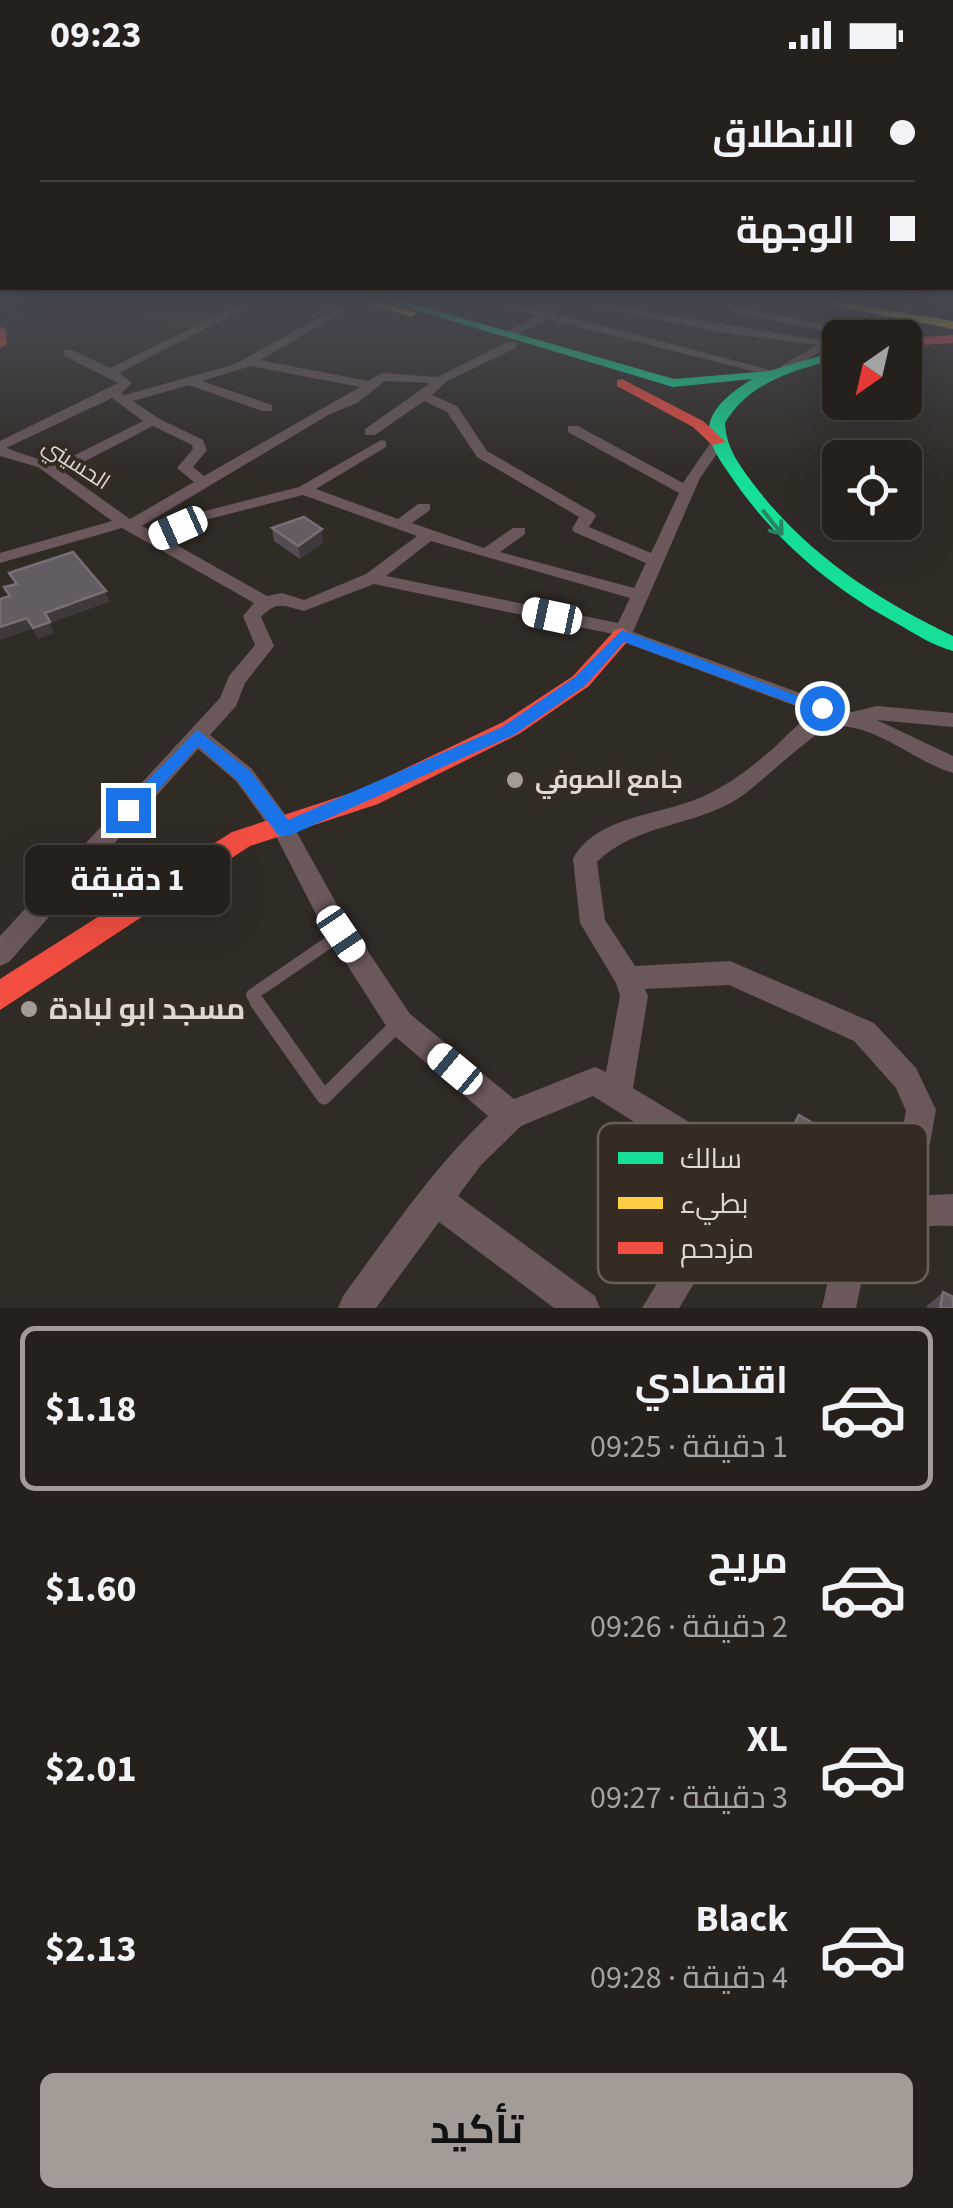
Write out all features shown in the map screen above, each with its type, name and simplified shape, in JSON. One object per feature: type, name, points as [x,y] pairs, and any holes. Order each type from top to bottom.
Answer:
[{"type":"main road","points":[[565,360],[601,373],[698,424],[718,442],[772,523],[818,567],[879,608],[953,644]]},
{"type":"main road","points":[[582,360],[648,378],[688,384],[722,370],[778,370]]},
{"type":"main road","points":[[718,442],[717,422],[723,410],[778,370],[800,360]]},
{"type":"main road","points":[[0,996],[241,839],[284,830],[508,731],[581,681],[623,633]]},
{"type":"street","points":[[81,360],[126,382],[117,397]]},
{"type":"street","points":[[110,373],[136,360]]},
{"type":"street","points":[[0,448],[117,397],[189,381],[254,360]]},
{"type":"street","points":[[0,558],[127,524],[204,482],[375,406],[423,396],[440,380],[476,360]]},
{"type":"street","points":[[689,360],[722,370],[723,360]]},
{"type":"street","points":[[250,362],[368,384],[382,377],[396,379],[412,373],[440,380]]},
{"type":"street","points":[[189,381],[267,408]]},
{"type":"street","points":[[153,539],[203,516],[304,490],[376,438],[375,406],[368,384]]},
{"type":"street","points":[[423,396],[452,409],[482,454],[588,516],[580,529],[655,562]]},
{"type":"street","points":[[117,397],[152,421],[198,443],[200,450],[184,468],[204,482]]},
{"type":"street","points":[[53,472],[152,421]]},
{"type":"street","points":[[572,428],[688,491]]},
{"type":"street","points":[[623,633],[688,491],[718,442]]},
{"type":"street","name":"الحسيني","points":[[0,448],[53,472],[127,524],[265,602]]},
{"type":"street","points":[[304,490],[487,554],[640,595]]},
{"type":"street","points":[[400,525],[424,507]]},
{"type":"street","points":[[487,554],[519,530]]},
{"type":"street","points":[[0,954],[229,701],[236,681],[265,646],[252,616],[265,602],[282,598],[304,606],[372,578],[429,535]]},
{"type":"street","points":[[372,578],[623,633],[851,719],[953,765]]},
{"type":"street","points":[[617,1095],[634,996],[628,978],[592,922],[585,860],[596,846],[666,815],[698,809],[735,787],[815,722],[878,713],[953,720]]},
{"type":"street","points":[[197,736],[244,776],[284,830],[341,934],[400,1022],[510,1115]]},
{"type":"street","points":[[628,978],[730,973],[864,1032],[906,1078],[921,1110],[919,1123]]},
{"type":"street","points":[[356,1308],[470,1154],[510,1115],[595,1081],[661,1123]]},
{"type":"street","points":[[435,1199],[583,1308]]},
{"type":"street","points":[[928,1208],[953,1210]]},
{"type":"street","points":[[659,1308],[675,1283]]},
{"type":"street","points":[[839,1308],[844,1283]]},
{"type":"lane","points":[[341,934],[252,995],[324,1097],[400,1022]]},
{"type":"building","points":[[304,517],[322,529],[298,546],[272,528]]},
{"type":"building","points":[[73,552],[106,591],[45,613],[50,622],[33,628],[27,618],[0,627],[0,599],[10,596],[4,587],[17,584],[9,573]]},
{"type":"building","points":[[799,1115],[813,1123],[795,1123]]},
{"type":"building","points":[[943,1292],[953,1297],[953,1308],[940,1308]]},
{"type":"traffic: fast","points":[[593,360],[673,383],[764,374]]},
{"type":"traffic: fast","points":[[820,360],[770,376],[738,395],[717,423],[721,446],[762,507],[809,555],[891,613],[953,644]]},
{"type":"traffic: jam","points":[[622,383],[698,424],[718,442]]},
{"type":"traffic: jam","points":[[0,996],[241,839],[369,797],[511,728],[581,681],[622,635]]},
{"type":"place","name":"جامع الصوفي","points":[[515,780]]},
{"type":"place","name":"مسجد ابو لبادة","points":[[29,1009]]},
{"type":"route","points":[[128,810],[197,736],[244,776],[284,830],[508,731],[581,681],[622,635],[822,708]]}]
